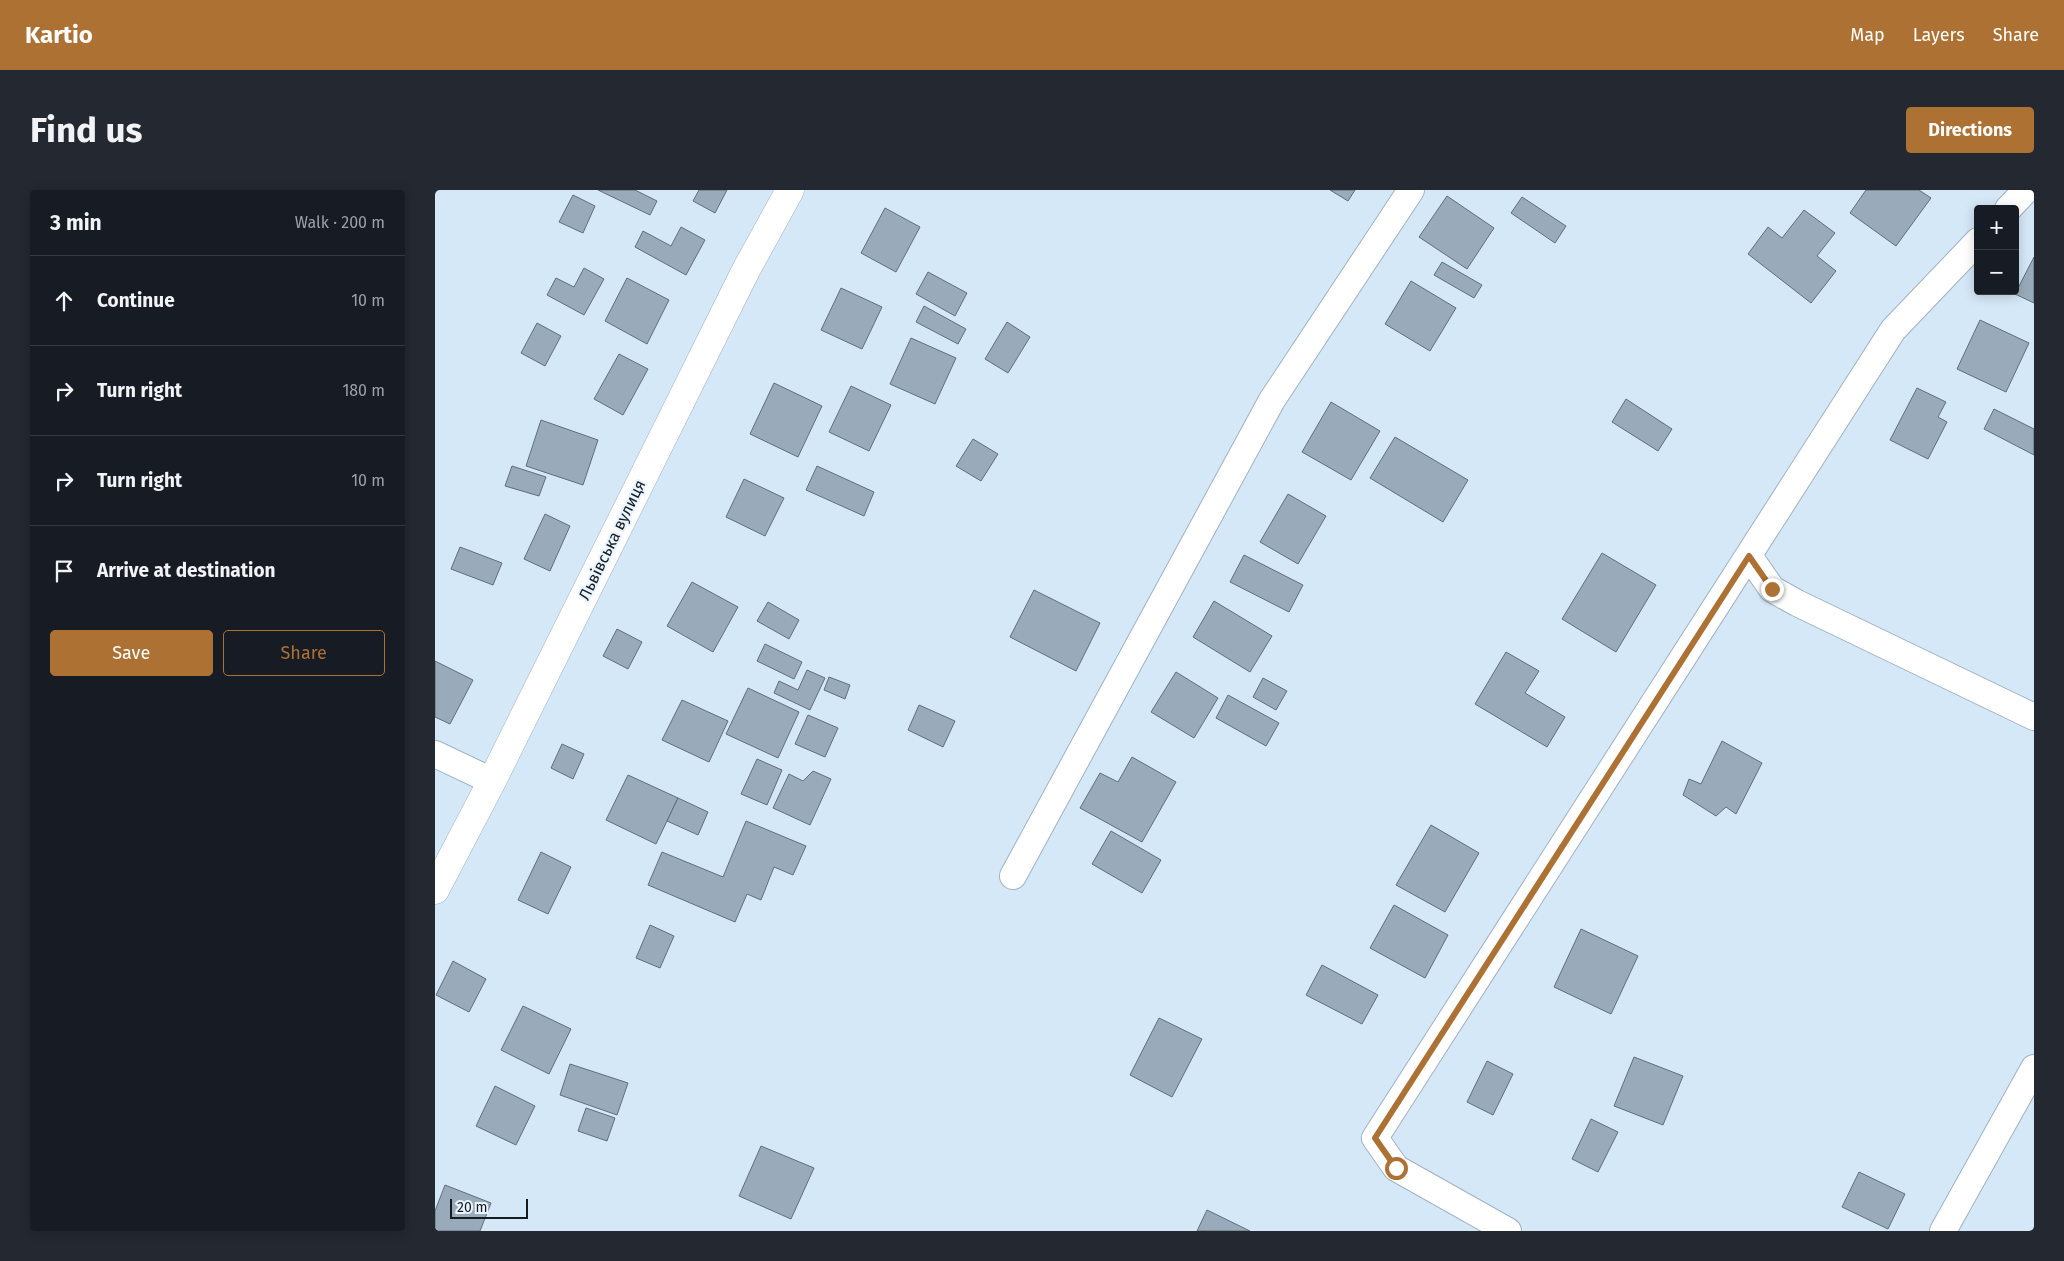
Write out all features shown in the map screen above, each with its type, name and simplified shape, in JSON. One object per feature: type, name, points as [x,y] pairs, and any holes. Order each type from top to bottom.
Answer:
[{"type":"main road","name":"Львівська вулиця","points":[[435,890],[492,781],[747,270],[790,190]]},
{"type":"street","points":[[1013,876],[1272,400],[1411,190]]},
{"type":"street","points":[[2012,205],[2026,190]]},
{"type":"street","points":[[1508,1231],[1396,1168],[1375,1138],[1893,330],[1974,245]]},
{"type":"street","points":[[1749,556],[1772,589],[1797,603],[2034,717]]},
{"type":"street","points":[[435,754],[492,781]]},
{"type":"street","points":[[1943,1231],[2034,1068]]},
{"type":"building","points":[[598,190],[635,190],[657,201],[650,215]]},
{"type":"building","points":[[699,190],[727,190],[715,213],[693,201]]},
{"type":"building","points":[[1330,190],[1355,190],[1348,201]]},
{"type":"building","points":[[1866,190],[1919,190],[1931,198],[1896,246],[1850,213]]},
{"type":"building","points":[[573,195],[595,206],[583,233],[559,222]]},
{"type":"building","points":[[1447,196],[1494,228],[1467,269],[1419,237]]},
{"type":"building","points":[[1522,197],[1566,226],[1555,243],[1511,213]]},
{"type":"building","points":[[885,208],[920,227],[896,272],[861,253]]},
{"type":"building","points":[[1804,210],[1835,233],[1817,256],[1836,271],[1811,303],[1748,254],[1768,227],[1782,238]]},
{"type":"building","points":[[681,227],[705,240],[686,275],[635,247],[643,231],[671,246]]},
{"type":"building","points":[[2034,257],[2034,303],[2017,295],[2019,295],[2019,286]]},
{"type":"building","points":[[1442,262],[1482,285],[1474,298],[1434,275]]},
{"type":"building","points":[[584,268],[604,279],[584,315],[547,295],[556,278],[574,287]]},
{"type":"building","points":[[928,272],[967,293],[955,316],[916,294]]},
{"type":"building","points":[[627,278],[669,300],[647,344],[605,321]]},
{"type":"building","points":[[1411,281],[1456,308],[1430,351],[1385,324]]},
{"type":"building","points":[[841,288],[882,307],[862,349],[821,330]]},
{"type":"building","points":[[924,306],[966,329],[958,344],[916,322]]},
{"type":"building","points":[[1980,320],[2029,343],[2006,392],[1957,369]]},
{"type":"building","points":[[1007,322],[1030,337],[1008,373],[985,359]]},
{"type":"building","points":[[537,323],[561,336],[545,366],[521,353]]},
{"type":"building","points":[[911,338],[956,358],[935,404],[890,384]]},
{"type":"building","points":[[619,354],[648,369],[623,415],[594,399]]},
{"type":"building","points":[[774,383],[822,406],[798,457],[750,434]]},
{"type":"building","points":[[851,386],[891,405],[869,451],[829,432]]},
{"type":"building","points":[[1917,388],[1946,402],[1938,417],[1947,422],[1928,459],[1890,440]]},
{"type":"building","points":[[1626,399],[1672,429],[1658,451],[1612,422]]},
{"type":"building","points":[[1331,402],[1380,431],[1351,480],[1302,452]]},
{"type":"building","points":[[1994,409],[2034,429],[2034,455],[1984,429]]},
{"type":"building","points":[[541,420],[598,440],[583,485],[526,466]]},
{"type":"building","points":[[1395,437],[1468,480],[1443,522],[1370,478]]},
{"type":"building","points":[[973,439],[998,454],[981,481],[956,466]]},
{"type":"building","points":[[512,466],[546,477],[539,496],[505,486]]},
{"type":"building","points":[[817,466],[874,492],[864,516],[806,490]]},
{"type":"building","points":[[744,479],[784,498],[765,536],[726,517]]},
{"type":"building","points":[[1288,494],[1326,516],[1298,564],[1260,542]]},
{"type":"building","points":[[545,514],[570,526],[550,571],[524,559]]},
{"type":"building","points":[[460,547],[502,563],[493,585],[451,569]]},
{"type":"building","points":[[1602,553],[1656,585],[1616,652],[1562,619]]},
{"type":"building","points":[[1244,555],[1303,585],[1289,612],[1230,582]]},
{"type":"building","points":[[692,582],[738,607],[713,652],[667,626]]},
{"type":"building","points":[[1034,590],[1100,623],[1076,671],[1010,637]]},
{"type":"building","points":[[1214,601],[1272,636],[1250,672],[1193,637]]},
{"type":"building","points":[[768,602],[799,620],[789,639],[757,621]]},
{"type":"building","points":[[617,629],[642,642],[628,669],[603,656]]},
{"type":"building","points":[[765,644],[802,662],[794,679],[757,661]]},
{"type":"building","points":[[1506,652],[1539,671],[1525,693],[1565,717],[1547,747],[1475,704]]},
{"type":"building","points":[[435,661],[473,680],[450,724],[435,717]]},
{"type":"building","points":[[807,670],[825,678],[810,710],[774,693],[779,681],[798,690]]},
{"type":"building","points":[[1176,672],[1218,698],[1194,738],[1151,712]]},
{"type":"building","points":[[829,677],[850,685],[845,699],[824,690]]},
{"type":"building","points":[[1263,678],[1287,691],[1276,710],[1253,697]]},
{"type":"building","points":[[748,688],[799,712],[778,758],[726,734]]},
{"type":"building","points":[[1228,695],[1279,723],[1266,746],[1216,718]]},
{"type":"building","points":[[682,700],[728,721],[709,762],[662,740]]},
{"type":"building","points":[[919,705],[955,721],[943,747],[908,730]]},
{"type":"building","points":[[808,715],[838,728],[825,757],[795,744]]},
{"type":"building","points":[[1722,741],[1762,763],[1736,814],[1726,807],[1716,816],[1683,795],[1689,779],[1701,784]]},
{"type":"building","points":[[562,744],[584,754],[573,779],[551,768]]},
{"type":"building","points":[[1132,757],[1176,782],[1142,842],[1080,808],[1100,773],[1118,782]]},
{"type":"building","points":[[757,759],[782,770],[767,805],[741,794]]},
{"type":"building","points":[[813,771],[831,779],[810,825],[773,808],[789,774],[803,781]]},
{"type":"building","points":[[628,775],[678,798],[656,844],[606,820]]},
{"type":"building","points":[[678,798],[708,812],[698,835],[667,821]]},
{"type":"building","points":[[746,821],[806,846],[793,875],[774,867],[761,900],[747,894],[735,922],[648,885],[662,852],[723,877]]},
{"type":"building","points":[[1431,825],[1479,853],[1445,912],[1396,885]]},
{"type":"building","points":[[1111,831],[1161,860],[1142,893],[1092,864]]},
{"type":"building","points":[[541,852],[571,867],[548,914],[518,900]]},
{"type":"building","points":[[1394,905],[1448,935],[1425,978],[1370,948]]},
{"type":"building","points":[[650,925],[674,936],[660,968],[636,958]]},
{"type":"building","points":[[1581,929],[1638,956],[1611,1014],[1554,987]]},
{"type":"building","points":[[453,961],[486,979],[469,1012],[436,995]]},
{"type":"building","points":[[1322,965],[1378,995],[1362,1024],[1306,995]]},
{"type":"building","points":[[523,1006],[571,1029],[549,1074],[501,1050]]},
{"type":"building","points":[[1159,1018],[1202,1039],[1172,1097],[1130,1075]]},
{"type":"building","points":[[1634,1057],[1683,1076],[1663,1125],[1614,1106]]},
{"type":"building","points":[[1487,1061],[1513,1074],[1493,1115],[1467,1102]]},
{"type":"building","points":[[570,1064],[628,1083],[617,1115],[560,1095]]},
{"type":"building","points":[[495,1086],[535,1106],[516,1145],[476,1126]]},
{"type":"building","points":[[586,1108],[615,1118],[607,1141],[578,1131]]},
{"type":"building","points":[[1591,1119],[1618,1132],[1598,1172],[1572,1159]]},
{"type":"building","points":[[761,1146],[814,1168],[791,1219],[739,1196]]},
{"type":"building","points":[[1859,1172],[1905,1194],[1888,1229],[1842,1207]]},
{"type":"building","points":[[445,1185],[491,1203],[480,1231],[435,1231],[435,1211]]},
{"type":"building","points":[[1207,1210],[1250,1231],[1197,1231]]},
{"type":"route","points":[[1396,1168],[1375,1138],[1749,556],[1772,589]]}]
